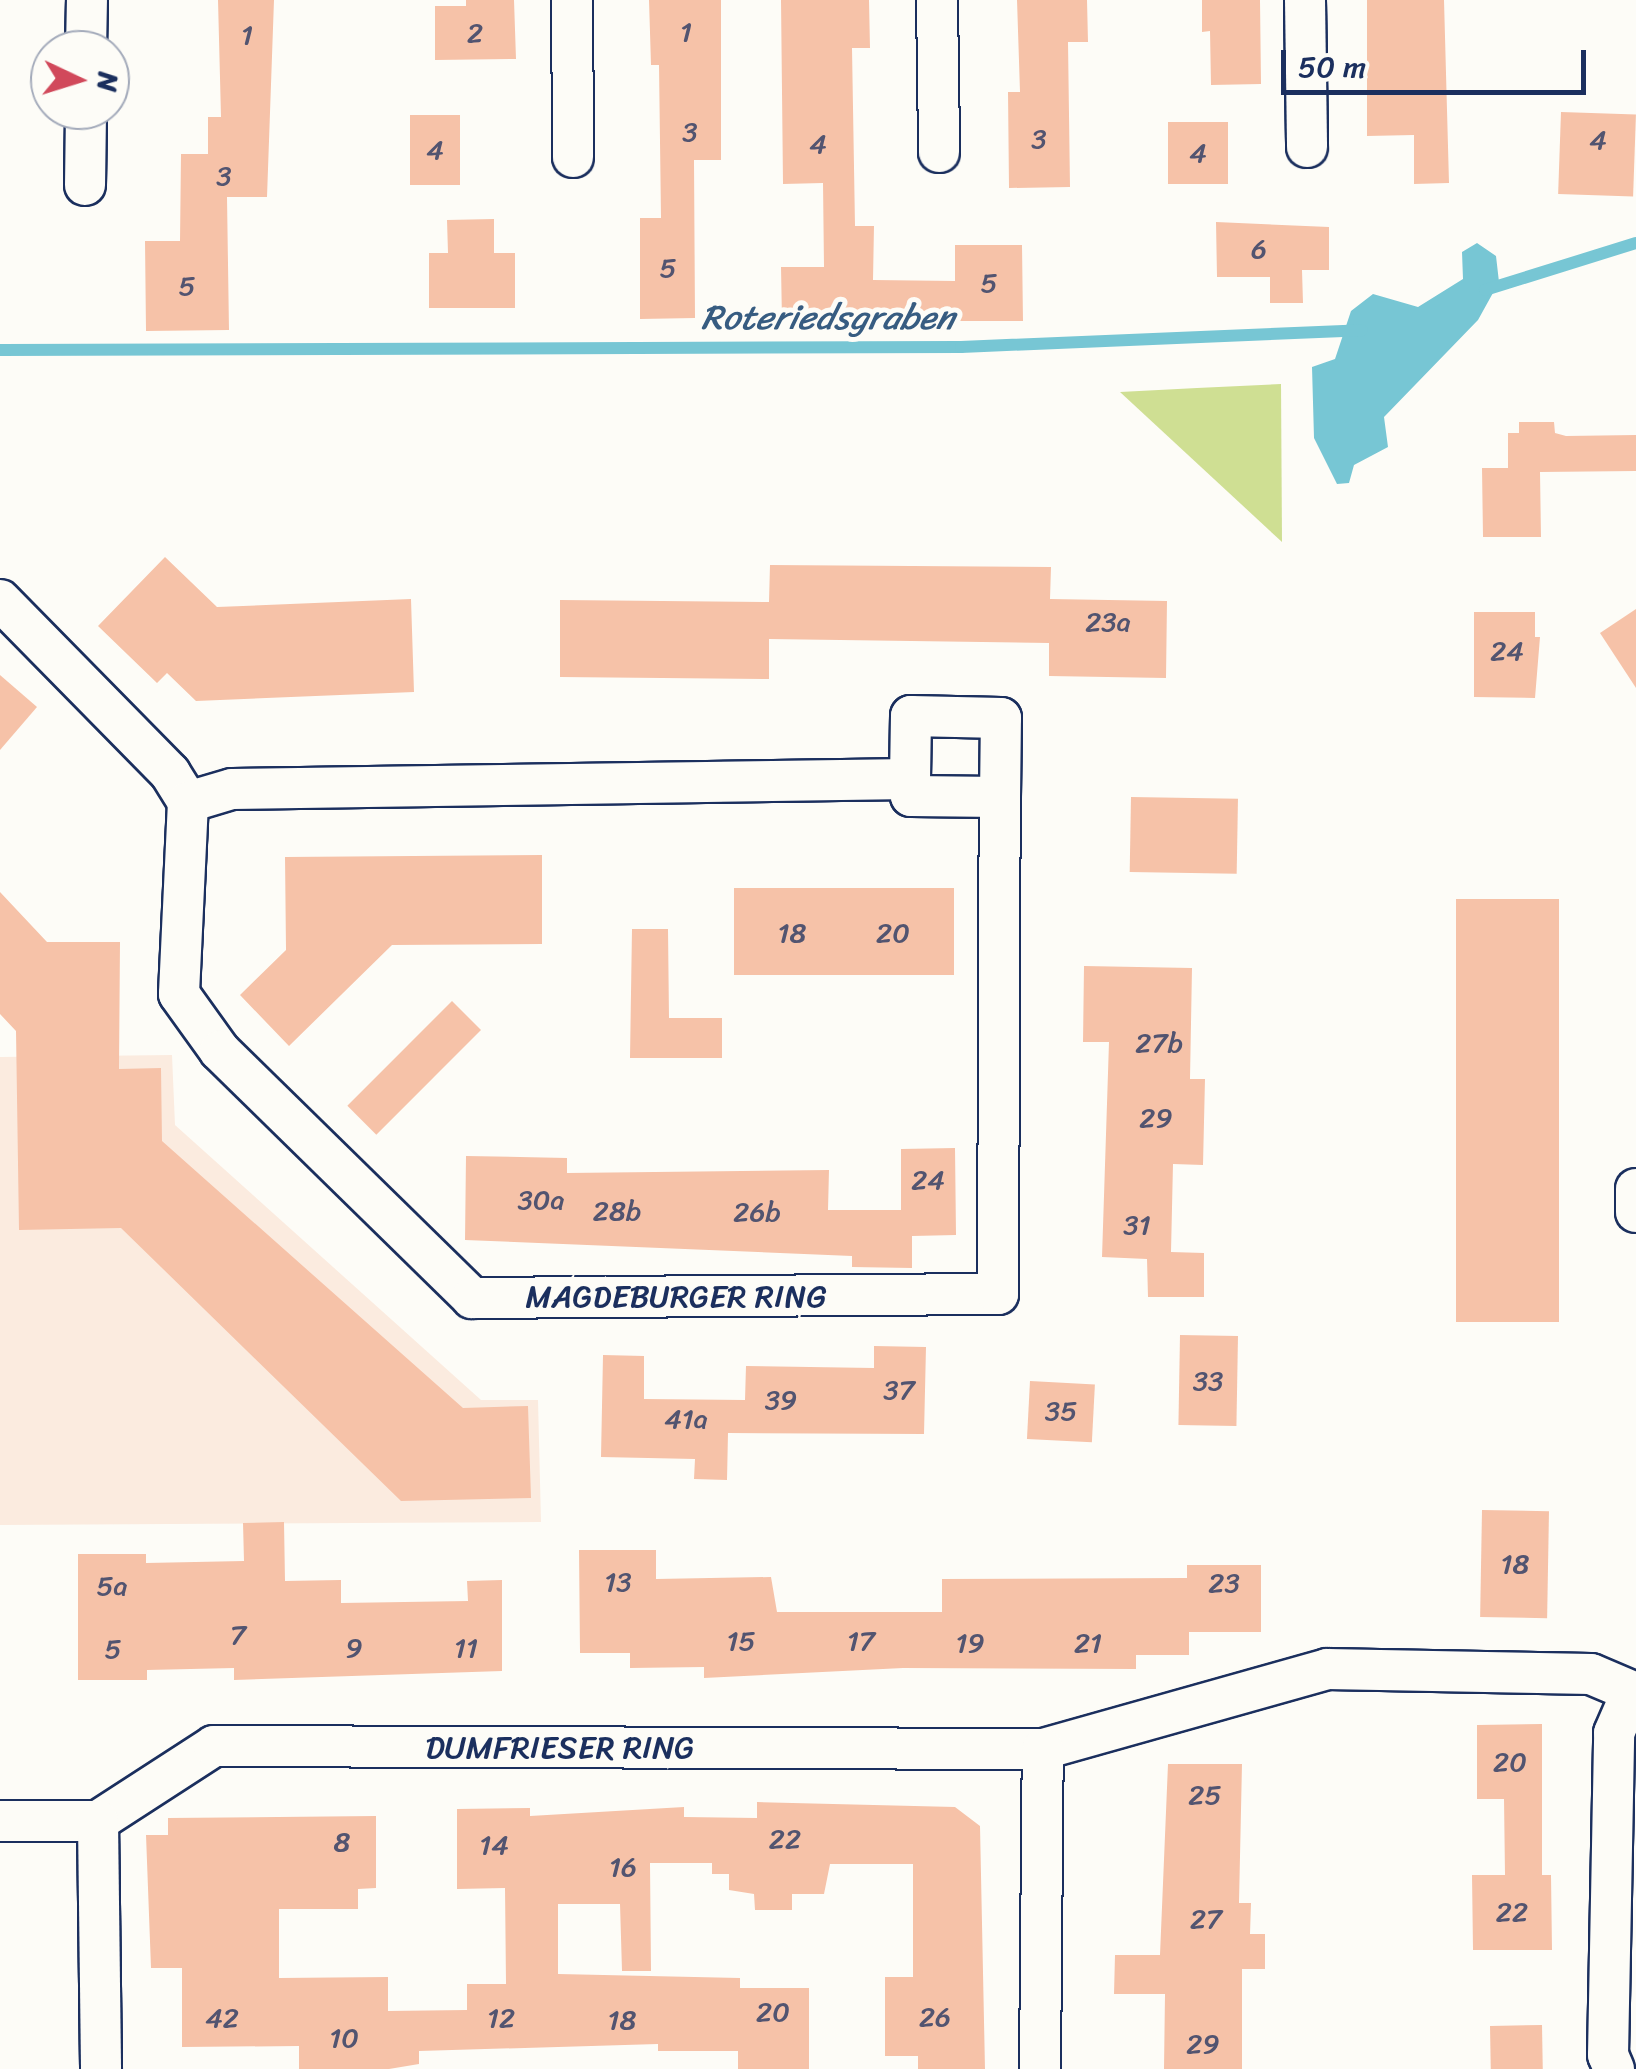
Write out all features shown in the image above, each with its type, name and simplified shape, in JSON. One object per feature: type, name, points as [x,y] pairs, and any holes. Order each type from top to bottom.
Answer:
[{"type":"street","points":[[86,30],[87,0]]},
{"type":"street","points":[[572,0],[573,157]]},
{"type":"street","points":[[937,0],[938,152]]},
{"type":"street","points":[[1305,0],[1307,147]]},
{"type":"street","points":[[85,185],[86,130]]},
{"type":"street","points":[[0,600],[170,773],[188,802],[232,789],[910,779],[911,796],[1000,797]]},
{"type":"street","name":"MAGDEBURGER RING","points":[[188,802],[179,994],[220,1051],[472,1298],[998,1294],[1001,718],[911,716],[910,779]]},
{"type":"street","points":[[1636,1189],[1636,1212]]},
{"type":"street","name":"DUMFRIESER RING","points":[[98,1821],[214,1746],[1043,1748],[1327,1669],[1592,1674],[1633,1694]]},
{"type":"street","points":[[1614,2069],[1608,2056],[1614,1733],[1633,1694]]},
{"type":"street","points":[[1040,2069],[1043,1748]]},
{"type":"street","points":[[0,1821],[98,1821],[101,2069]]},
{"type":"shaded area","points":[[172,1055],[175,1125],[481,1400],[538,1400],[541,1522],[0,1525],[0,1057]]},
{"type":"green space","points":[[1281,384],[1282,542],[1120,392],[1197,388]]},
{"type":"water","points":[[1477,243],[1496,256],[1499,282],[1478,320],[1384,417],[1388,447],[1354,465],[1349,483],[1337,484],[1314,438],[1312,367],[1335,359],[1351,311],[1373,294],[1418,307],[1463,279],[1462,252]]},
{"type":"building","points":[[218,0],[274,0],[267,197],[227,197],[229,330],[146,331],[145,241],[180,241],[181,154],[208,154],[208,117],[221,117]]},
{"type":"building","points":[[466,0],[514,0],[516,59],[435,60],[435,6],[466,6]]},
{"type":"building","points":[[649,0],[721,0],[721,160],[694,160],[695,318],[640,319],[640,218],[661,218],[659,65],[651,65]]},
{"type":"building","points":[[781,0],[869,0],[870,48],[852,48],[855,226],[874,226],[873,280],[955,281],[955,245],[1022,245],[1023,321],[939,321],[939,330],[887,330],[887,321],[782,321],[781,267],[824,267],[823,183],[783,184]]},
{"type":"building","points":[[1017,0],[1087,0],[1088,42],[1068,42],[1070,187],[1009,188],[1008,92],[1020,92]]},
{"type":"building","points":[[1202,0],[1260,0],[1261,84],[1211,85],[1210,31],[1202,32]]},
{"type":"building","points":[[1367,0],[1444,0],[1449,183],[1414,184],[1414,135],[1367,136]]},
{"type":"building","points":[[1561,112],[1636,115],[1633,197],[1558,194]]},
{"type":"building","points":[[410,115],[460,115],[460,185],[410,185]]},
{"type":"building","points":[[1168,122],[1228,122],[1228,184],[1168,184]]},
{"type":"building","points":[[494,219],[494,253],[515,253],[515,308],[429,308],[429,253],[448,253],[447,220]]},
{"type":"building","points":[[1216,222],[1329,227],[1329,270],[1302,270],[1303,303],[1270,303],[1270,277],[1217,277]]},
{"type":"building","points":[[1519,422],[1554,422],[1555,433],[1566,436],[1636,435],[1636,471],[1540,472],[1541,537],[1483,537],[1482,468],[1508,468],[1508,433],[1519,433]]},
{"type":"building","points":[[165,557],[217,607],[411,599],[414,692],[196,701],[167,673],[157,683],[98,626]]},
{"type":"building","points":[[770,565],[1051,567],[1050,599],[1167,601],[1166,678],[1049,676],[1049,643],[769,639],[769,679],[560,677],[560,600],[769,602]]},
{"type":"building","points":[[1636,609],[1636,688],[1600,633]]},
{"type":"building","points":[[1474,612],[1535,612],[1535,637],[1540,637],[1535,698],[1474,697]]},
{"type":"building","points":[[0,675],[37,707],[0,750]]},
{"type":"building","points":[[1131,797],[1238,799],[1237,874],[1130,872]]},
{"type":"building","points":[[542,855],[542,944],[392,945],[289,1046],[240,995],[286,950],[285,857]]},
{"type":"building","points":[[734,888],[954,888],[954,975],[734,975]]},
{"type":"building","points":[[0,892],[47,942],[120,942],[119,1069],[161,1068],[162,1141],[463,1408],[528,1406],[531,1498],[401,1501],[121,1228],[19,1230],[16,1031],[0,1014]]},
{"type":"building","points":[[1456,899],[1559,899],[1559,1322],[1456,1322]]},
{"type":"building","points":[[632,929],[668,929],[669,1018],[722,1018],[722,1058],[630,1058]]},
{"type":"building","points":[[1084,966],[1192,968],[1190,1079],[1205,1079],[1203,1165],[1173,1164],[1171,1252],[1204,1253],[1204,1297],[1148,1297],[1147,1259],[1102,1257],[1109,1042],[1083,1042]]},
{"type":"building","points":[[452,1001],[481,1030],[376,1135],[347,1106]]},
{"type":"building","points":[[955,1148],[956,1235],[912,1236],[912,1268],[852,1267],[852,1256],[465,1240],[466,1156],[567,1158],[567,1173],[829,1170],[828,1210],[901,1210],[901,1149]]},
{"type":"building","points":[[1180,1335],[1238,1336],[1236,1426],[1178,1425]]},
{"type":"building","points":[[874,1346],[926,1347],[924,1434],[728,1433],[727,1480],[694,1479],[695,1459],[601,1457],[603,1355],[644,1356],[644,1399],[745,1400],[746,1366],[874,1368]]},
{"type":"building","points":[[1030,1381],[1095,1384],[1092,1442],[1027,1439]]},
{"type":"building","points":[[1482,1510],[1549,1511],[1547,1618],[1480,1617]]},
{"type":"building","points":[[284,1522],[285,1581],[341,1580],[341,1603],[468,1601],[467,1581],[502,1580],[502,1671],[234,1680],[234,1668],[147,1670],[147,1680],[78,1680],[78,1554],[146,1554],[146,1563],[244,1561],[243,1523]]},
{"type":"building","points":[[579,1550],[656,1550],[656,1579],[771,1577],[777,1612],[942,1612],[942,1579],[1187,1578],[1187,1565],[1261,1565],[1261,1632],[1189,1632],[1189,1655],[1136,1655],[1136,1669],[903,1668],[704,1678],[704,1667],[630,1668],[630,1653],[580,1653]]},
{"type":"building","points":[[1542,1724],[1542,1875],[1551,1875],[1552,1950],[1473,1950],[1472,1875],[1505,1875],[1504,1799],[1477,1799],[1477,1725]]},
{"type":"building","points":[[1168,1764],[1242,1764],[1239,1903],[1251,1903],[1250,1934],[1265,1934],[1265,1969],[1242,1969],[1242,2069],[1164,2069],[1165,1994],[1114,1994],[1115,1955],[1160,1955]]},
{"type":"building","points":[[757,1802],[955,1807],[980,1826],[985,2069],[918,2069],[918,2056],[885,2056],[885,1977],[913,1977],[913,1864],[830,1864],[824,1894],[792,1894],[792,1910],[755,1910],[754,1894],[729,1890],[729,1874],[712,1874],[712,1863],[650,1863],[651,1971],[622,1971],[620,1904],[558,1904],[558,1974],[740,1978],[740,1988],[809,1988],[809,2069],[738,2069],[738,2051],[658,2051],[658,2044],[419,2051],[419,2064],[389,2069],[299,2069],[299,2046],[182,2047],[182,1968],[151,1968],[146,1835],[168,1835],[168,1818],[376,1816],[376,1888],[358,1889],[358,1909],[279,1909],[279,1978],[388,1977],[388,2011],[467,2010],[467,1984],[506,1984],[505,1888],[457,1889],[457,1809],[530,1808],[530,1816],[684,1807],[684,1817],[757,1818]]},
{"type":"building","points":[[1542,2025],[1543,2069],[1491,2069],[1490,2026]]},
{"type":"waterway","name":"Roteriedsgraben","points":[[1485,290],[1636,243]]},
{"type":"waterway","name":"Roteriedsgraben","points":[[0,350],[961,347],[1362,330]]}]
